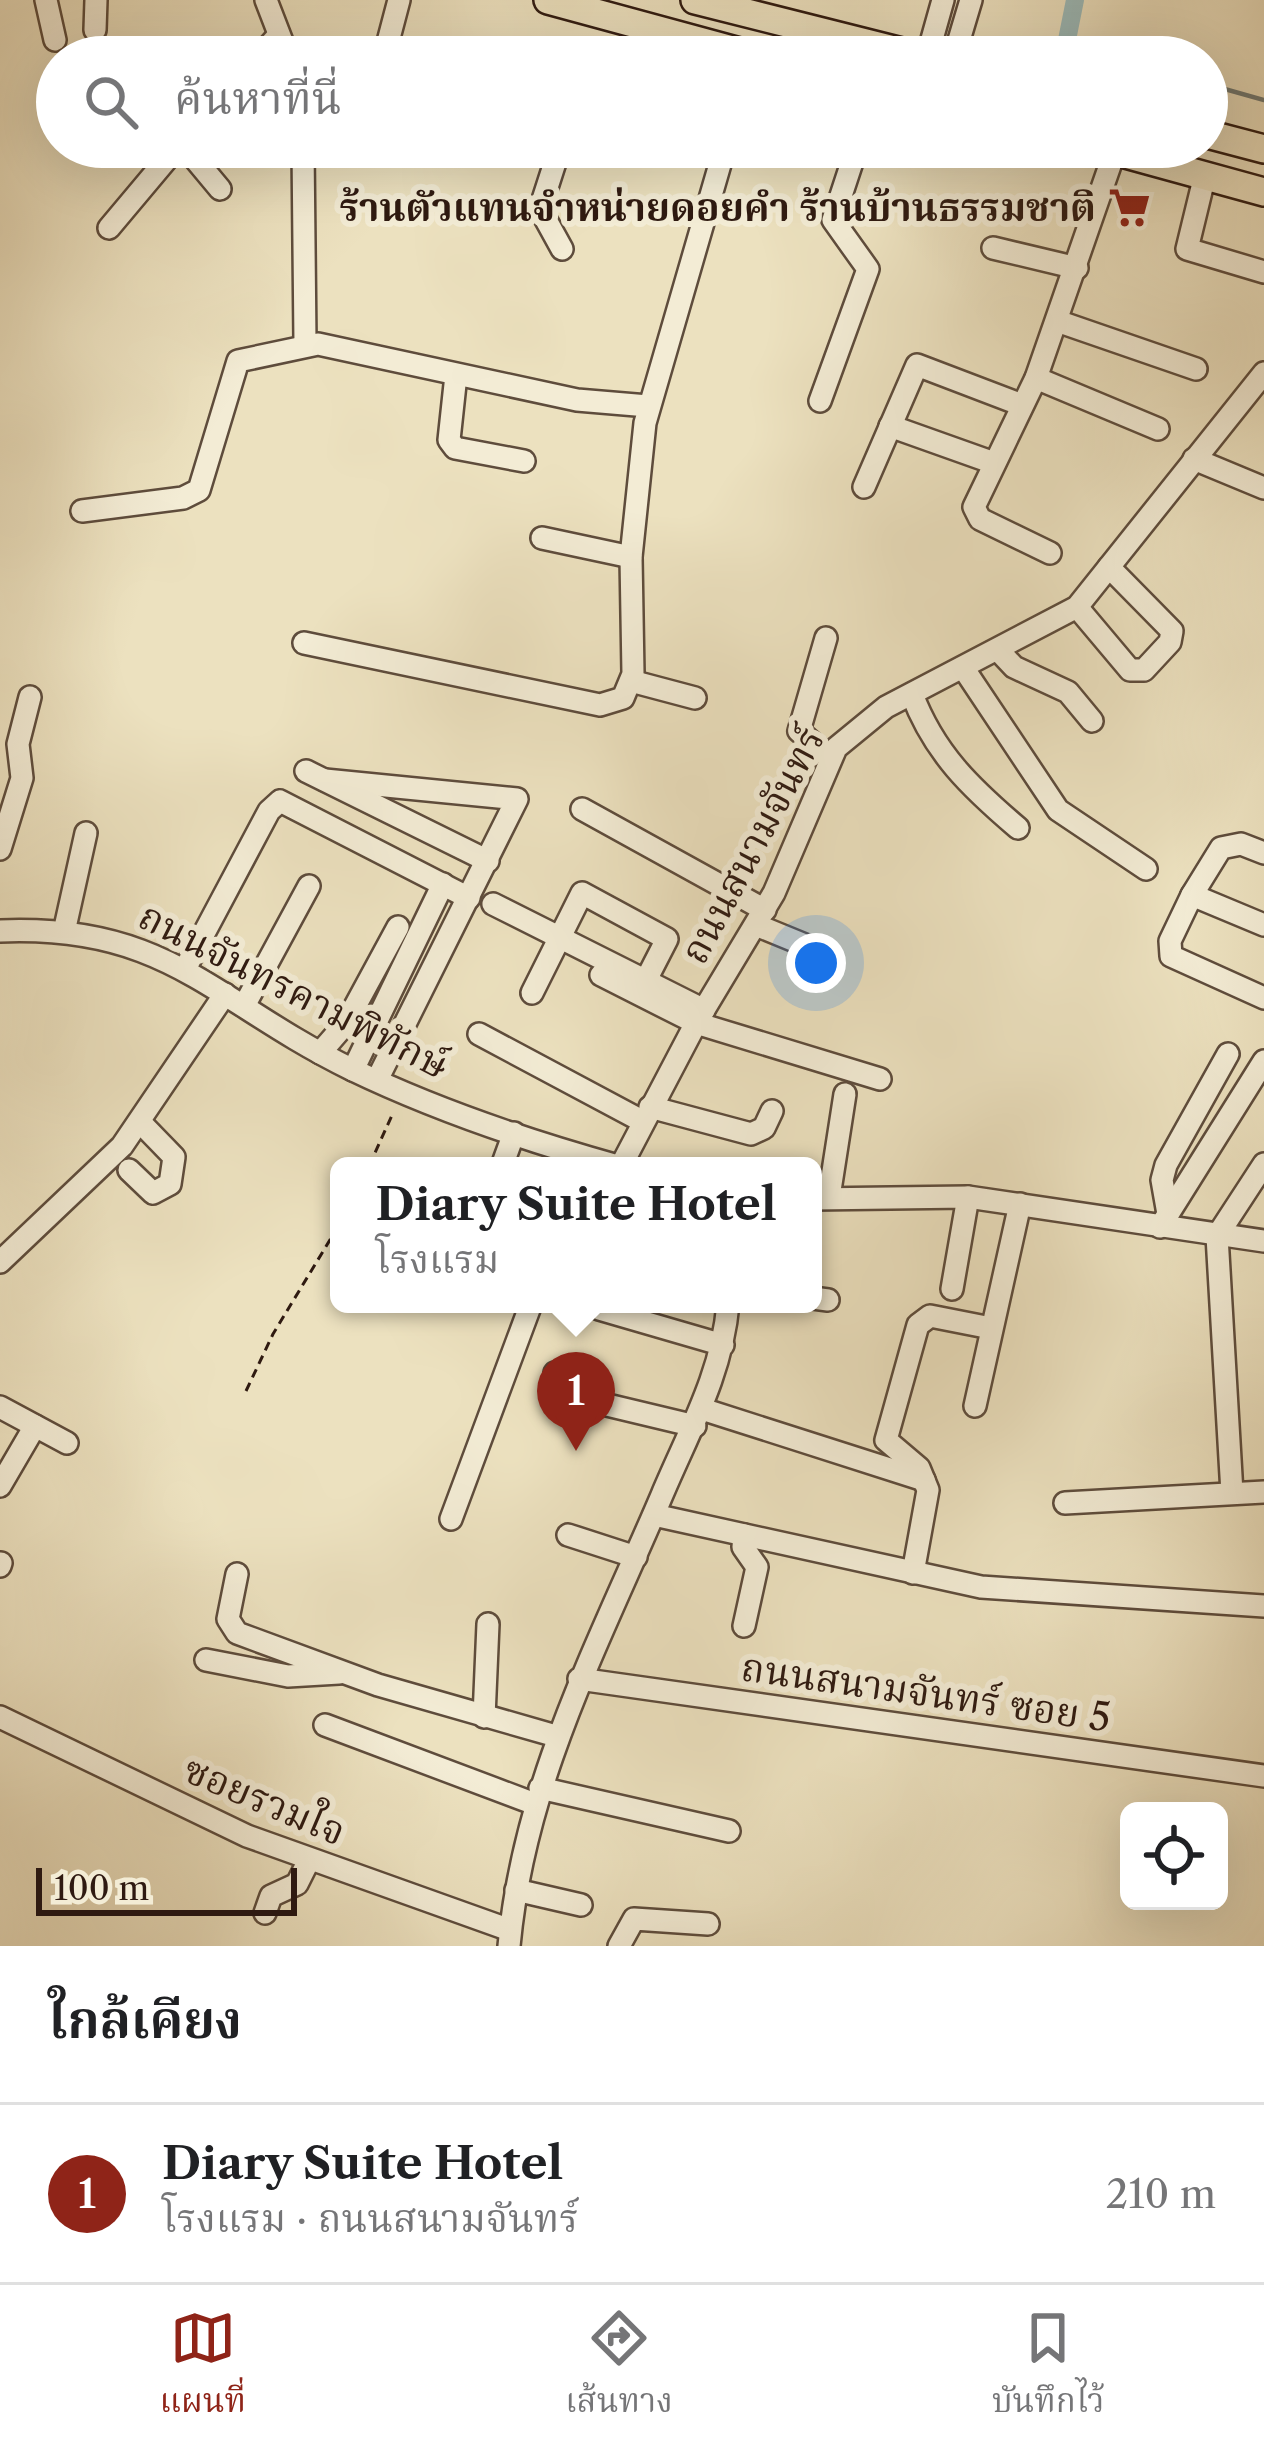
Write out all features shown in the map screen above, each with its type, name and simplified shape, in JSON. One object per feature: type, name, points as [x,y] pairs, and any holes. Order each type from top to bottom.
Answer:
[{"type":"main road","points":[[548,0],[637,36]]},
{"type":"main road","points":[[695,0],[840,36]]},
{"type":"main road","points":[[1228,140],[1264,149]]},
{"type":"main road","points":[[1176,168],[1264,191]]},
{"type":"street","points":[[46,0],[54,36]]},
{"type":"street","points":[[95,30],[96,0]]},
{"type":"street","points":[[266,0],[279,36]]},
{"type":"street","points":[[390,36],[399,0]]},
{"type":"street","points":[[931,36],[943,0]]},
{"type":"street","points":[[960,36],[971,0]]},
{"type":"street","points":[[110,228],[163,168]]},
{"type":"street","points":[[200,168],[220,189]]},
{"type":"street","points":[[303,168],[305,343]]},
{"type":"street","points":[[553,168],[540,209],[562,249]]},
{"type":"street","points":[[304,643],[600,705],[623,698],[632,681],[631,556],[648,406],[719,168]]},
{"type":"street","points":[[820,401],[868,269],[833,220],[849,168]]},
{"type":"street","points":[[1050,553],[974,511],[1036,378],[1077,268],[1103,168]]},
{"type":"street","points":[[1205,176],[1187,249],[1264,272]]},
{"type":"street","points":[[993,248],[1077,268]]},
{"type":"street","points":[[1057,321],[1196,369]]},
{"type":"street","points":[[82,511],[184,498],[199,490],[238,362],[305,343],[577,400],[648,406]]},
{"type":"street","points":[[864,487],[910,373],[922,364],[1022,405]]},
{"type":"street","name":"ถนนสนามจันทร์","points":[[624,1157],[700,1016],[761,917],[830,758],[860,724],[1077,608],[1264,373]]},
{"type":"street","points":[[455,375],[448,440],[470,452],[524,461]]},
{"type":"street","points":[[1036,378],[1158,429]]},
{"type":"street","points":[[890,426],[994,464]]},
{"type":"street","points":[[1194,459],[1264,488]]},
{"type":"street","points":[[542,538],[631,556]]},
{"type":"street","points":[[1077,608],[1130,670],[1144,670],[1169,642],[1172,631],[1109,567]]},
{"type":"street","points":[[826,638],[800,731],[830,758]]},
{"type":"street","points":[[998,650],[1014,667],[1068,692],[1092,721]]},
{"type":"street","points":[[964,669],[1058,810],[1146,869]]},
{"type":"street","points":[[632,681],[695,698]]},
{"type":"street","points":[[912,694],[927,734],[954,771],[1018,828]]},
{"type":"street","points":[[0,849],[22,778],[18,744],[30,697]]},
{"type":"street","points":[[376,1080],[488,861],[517,799],[315,775],[488,861]]},
{"type":"street","points":[[185,968],[269,811],[280,801],[469,898]]},
{"type":"street","points":[[582,809],[817,950]]},
{"type":"street","points":[[64,932],[86,833]]},
{"type":"street","points":[[1264,853],[1241,844],[1221,848],[1170,941],[1171,956],[1264,998]]},
{"type":"street","points":[[352,1070],[443,884]]},
{"type":"street","points":[[0,1262],[141,1123],[234,1000],[309,886]]},
{"type":"street","points":[[532,993],[582,893],[667,939],[646,980]]},
{"type":"street","points":[[1192,896],[1264,925]]},
{"type":"street","points":[[493,904],[646,980],[700,1016]]},
{"type":"street","points":[[320,1053],[346,1023],[398,927]]},
{"type":"street","name":"ถนนจันทรคามพิทักษ์","points":[[0,931],[64,932],[137,946],[185,968],[352,1070],[569,1157]]},
{"type":"street","points":[[601,975],[700,1016],[880,1079]]},
{"type":"street","points":[[479,1034],[646,1114],[759,1134],[772,1111]]},
{"type":"street","points":[[1164,1221],[1166,1165],[1228,1054]]},
{"type":"street","points":[[1164,1221],[1264,1061]]},
{"type":"street","points":[[822,1194],[845,1094]]},
{"type":"street","points":[[129,1170],[152,1193],[162,1192],[175,1170],[174,1157],[141,1123]]},
{"type":"street","points":[[505,1157],[514,1133]]},
{"type":"street","points":[[1232,1493],[1217,1236],[1264,1164]]},
{"type":"street","points":[[952,1289],[968,1197]]},
{"type":"street","points":[[822,1198],[968,1197],[1164,1221],[1217,1236],[1264,1241]]},
{"type":"street","points":[[975,1406],[1020,1204]]},
{"type":"street","points":[[452,1519],[528,1313]]},
{"type":"street","points":[[612,1313],[722,1346]]},
{"type":"street","points":[[510,1938],[537,1796],[556,1736],[698,1418],[722,1346],[727,1313]]},
{"type":"street","points":[[926,1480],[886,1440],[918,1325],[930,1316],[991,1328]]},
{"type":"street","points":[[554,1373],[557,1393],[698,1418],[926,1480]]},
{"type":"street","points":[[0,1407],[68,1443]]},
{"type":"street","points":[[0,1486],[35,1426]]},
{"type":"street","points":[[913,1573],[926,1480]]},
{"type":"street","points":[[1065,1503],[1264,1492]]},
{"type":"street","points":[[654,1515],[913,1573],[1038,1594],[1264,1606]]},
{"type":"street","points":[[568,1535],[635,1557]]},
{"type":"street","points":[[744,1535],[743,1547],[757,1567],[744,1626]]},
{"type":"street","points":[[237,1574],[229,1626],[346,1673],[556,1736]]},
{"type":"street","points":[[484,1717],[488,1624]]},
{"type":"street","points":[[206,1660],[288,1676],[346,1673]]},
{"type":"street","name":"ถนนสนามจันทร์ ซอย 5","points":[[579,1679],[1264,1776]]},
{"type":"street","name":"ซอยรวมใจ","points":[[0,1717],[227,1827],[510,1938]]},
{"type":"street","points":[[326,1725],[537,1796],[729,1832]]},
{"type":"street","points":[[265,1913],[271,1896],[297,1884],[309,1860]]},
{"type":"street","points":[[516,1891],[581,1905]]},
{"type":"street","points":[[619,1946],[634,1919],[708,1924]]},
{"type":"path","points":[[373,1157],[403,1091]]},
{"type":"path","points":[[246,1391],[273,1334],[330,1240]]},
{"type":"waterway","points":[[1068,36],[1075,0]]},
{"type":"waterway","points":[[1228,90],[1264,100]]},
{"type":"place","name":"ร้านตัวแทนจำหน่ายดอยคำ ร้านบ้านธรรมชาติ","points":[[1130,207]]},
{"type":"place","name":"Diary Suite Hotel","points":[[576,1451]]}]
